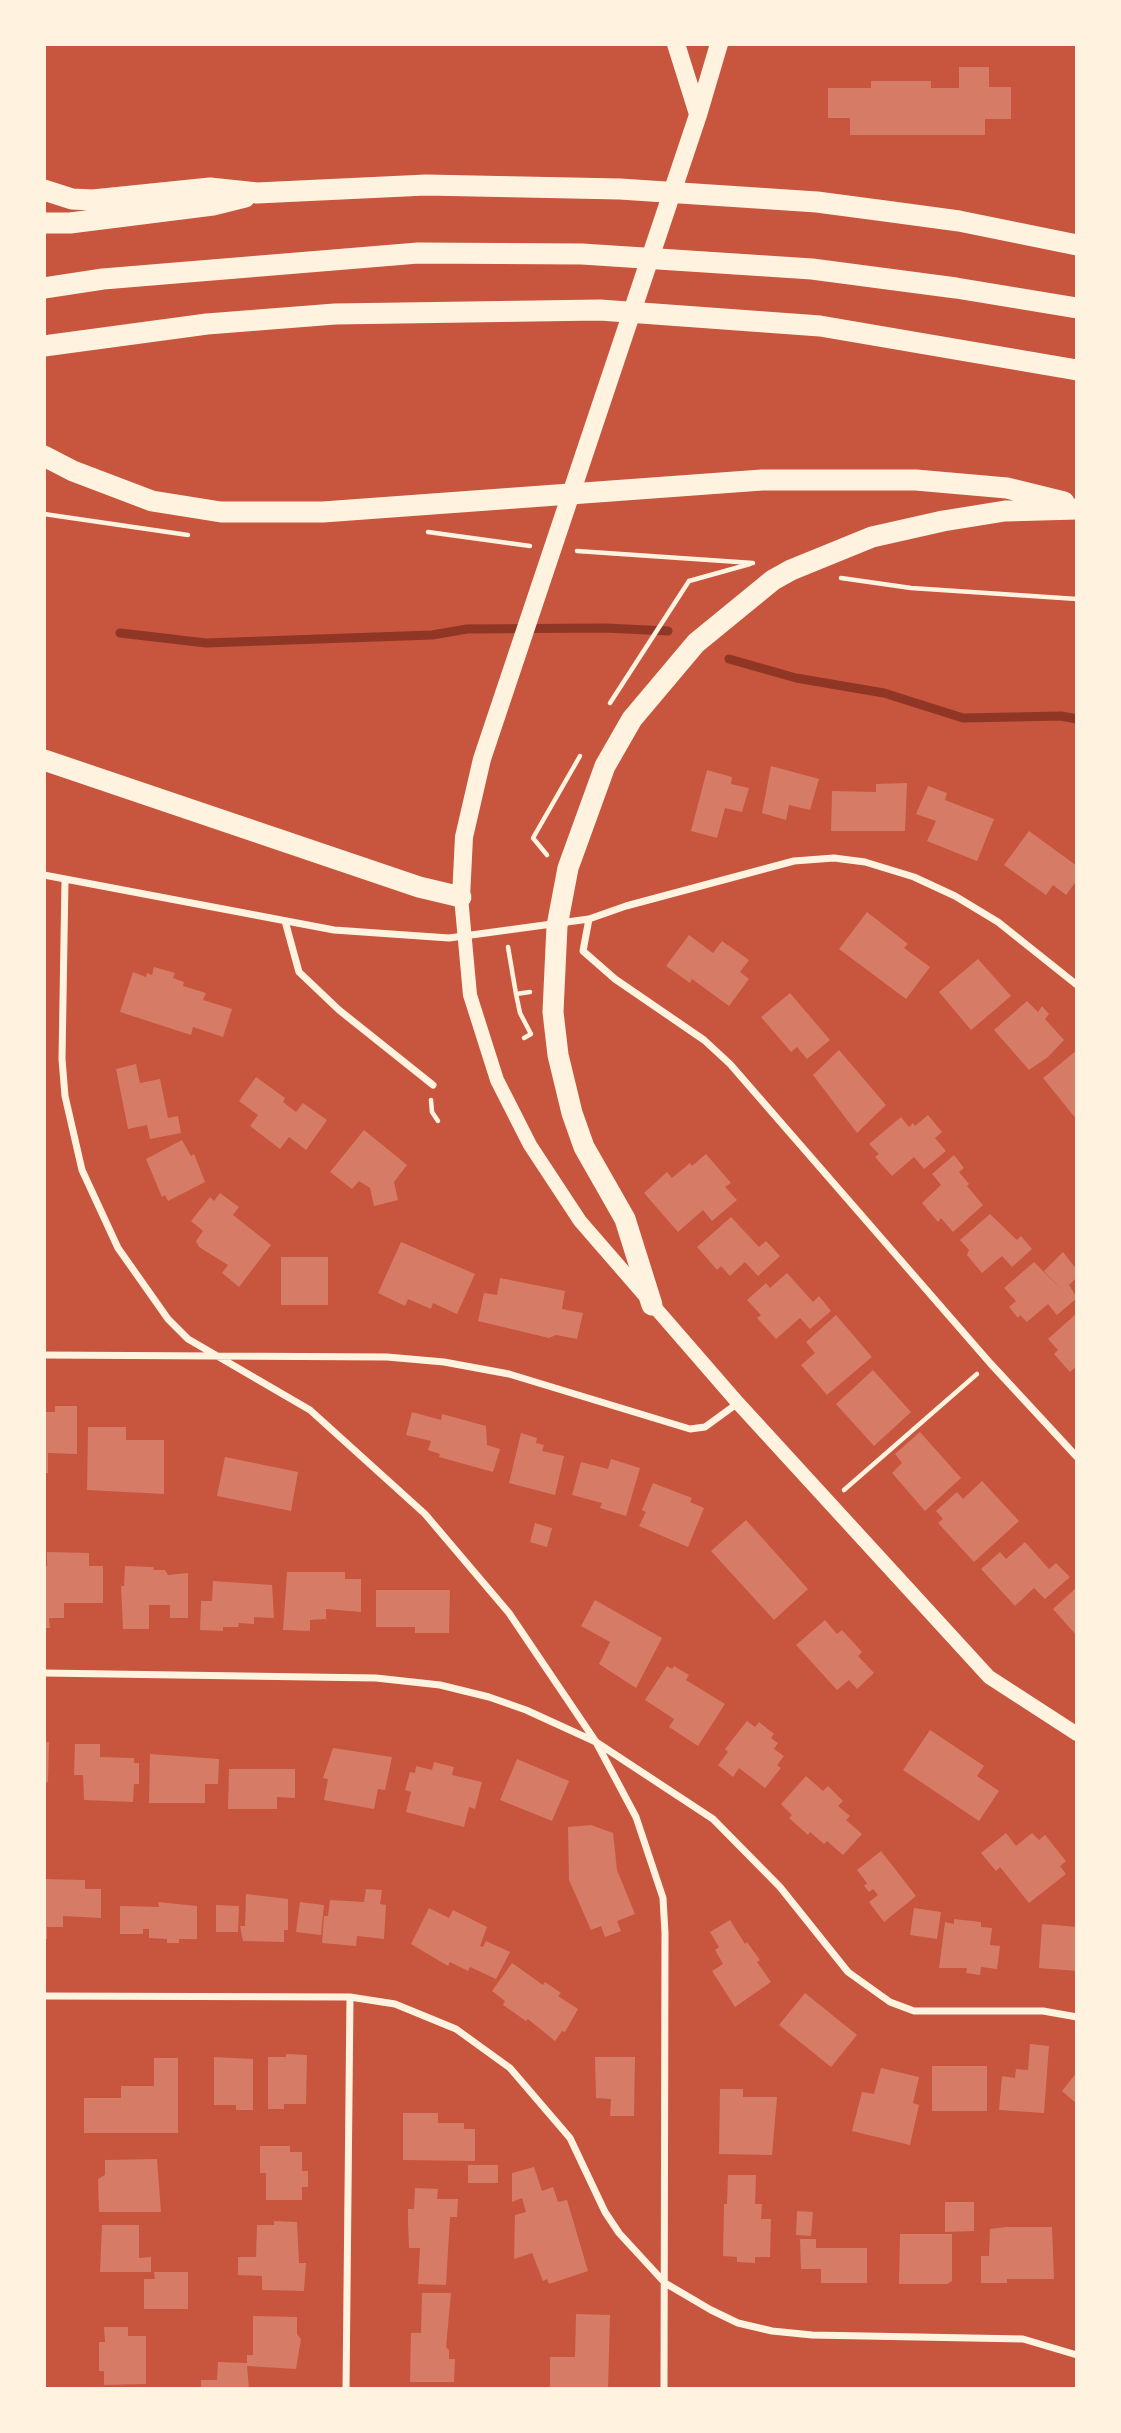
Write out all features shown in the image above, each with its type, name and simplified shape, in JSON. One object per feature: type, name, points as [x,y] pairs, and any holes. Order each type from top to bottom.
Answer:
[{"type":"highway","points":[[44,190],[61,196],[93,200],[210,188],[257,193],[426,186],[632,190],[871,209],[959,221],[1077,245]]},
{"type":"highway","points":[[44,223],[70,223],[213,205],[257,193]]},
{"type":"highway","points":[[44,288],[103,279],[418,253],[582,254],[812,269],[956,288],[1077,308]]},
{"type":"highway","points":[[44,346],[207,324],[335,314],[600,310],[820,327],[1077,370]]},
{"type":"highway","points":[[44,456],[73,471],[152,500],[221,512],[323,512],[762,480],[916,480],[1007,488],[1077,507]]},
{"type":"highway","points":[[652,1305],[625,1219],[584,1147],[572,1113],[558,1055],[553,1012],[556,926],[568,868],[584,815],[605,766],[632,719],[696,643],[773,580],[872,537],[1005,511],[1077,507]]},
{"type":"highway","points":[[48,762],[419,887],[461,897]]},
{"type":"main road","points":[[676,44],[698,115]]},
{"type":"main road","points":[[719,44],[698,115],[470,800],[464,837],[461,897],[470,995],[497,1080],[530,1145],[580,1221],[738,1403],[989,1677],[1077,1734]]},
{"type":"street","points":[[44,875],[285,921],[396,936],[449,938],[589,919],[626,906],[794,861],[834,858],[865,862],[914,877],[955,896],[998,922],[1077,985]]},
{"type":"street","points":[[65,880],[62,1059],[65,1096],[82,1170],[118,1248],[175,1325],[215,1357],[268,1384],[310,1410],[425,1514],[509,1614],[597,1742],[636,1816],[663,1898],[666,1963],[664,2389]]},
{"type":"street","points":[[589,919],[583,951],[615,979],[704,1040],[730,1064],[990,1363],[1077,1457]]},
{"type":"street","points":[[285,921],[299,972],[339,1010],[433,1085]]},
{"type":"street","points":[[44,1355],[387,1357],[444,1362],[509,1374],[690,1429],[705,1427],[738,1403]]},
{"type":"street","points":[[44,1673],[376,1678],[440,1685],[526,1710],[597,1742],[713,1819],[780,1887],[848,1972],[890,2002],[914,2011],[1043,2011],[1077,2017]]},
{"type":"street","points":[[44,1996],[349,1997],[395,2004],[456,2029],[510,2068],[570,2138],[605,2212],[619,2233],[665,2283],[738,2323],[772,2331],[812,2335],[1023,2339],[1077,2355]]},
{"type":"street","points":[[346,2389],[349,1997]]},
{"type":"path","points":[[754,564],[766,565]]},
{"type":"path","points":[[831,576],[911,588],[1077,599]]},
{"type":"path","points":[[506,932],[520,1013],[531,1034],[523,1038]]},
{"type":"path","points":[[516,994],[536,992]]},
{"type":"path","points":[[831,1502],[990,1363]]},
{"type":"building","points":[[959,67],[989,67],[989,87],[1011,87],[1011,119],[985,119],[985,135],[850,135],[850,118],[828,118],[828,88],[871,88],[871,81],[931,81],[931,88],[959,88]]},
{"type":"building","points":[[771,766],[819,779],[810,810],[789,805],[786,820],[762,813]]},
{"type":"building","points":[[707,770],[732,777],[731,784],[749,788],[742,812],[725,808],[717,838],[691,831]]},
{"type":"building","points":[[907,783],[905,831],[831,831],[832,791],[876,792],[876,784]]},
{"type":"building","points":[[928,786],[947,793],[945,800],[994,819],[977,861],[927,841],[936,821],[916,814]]},
{"type":"building","points":[[1029,831],[1077,866],[1077,880],[1066,895],[1053,885],[1046,895],[1004,865]]},
{"type":"building","points":[[867,912],[908,944],[904,948],[930,967],[906,999],[839,949]]},
{"type":"building","points":[[689,935],[713,953],[722,941],[749,960],[740,972],[749,979],[729,1006],[692,979],[690,983],[666,966]]},
{"type":"building","points":[[978,959],[1011,996],[971,1030],[939,992]]},
{"type":"building","points":[[154,967],[175,973],[173,978],[184,982],[183,986],[206,993],[203,1000],[232,1009],[223,1037],[193,1027],[191,1035],[120,1012],[133,972],[146,977],[147,973],[152,975]]},
{"type":"building","points":[[790,993],[830,1040],[807,1059],[797,1047],[791,1052],[761,1017]]},
{"type":"building","points":[[1027,1001],[1038,1012],[1042,1006],[1049,1014],[1045,1019],[1064,1040],[1048,1057],[1029,1070],[994,1030]]},
{"type":"building","points":[[839,1050],[886,1105],[857,1133],[813,1075]]},
{"type":"building","points":[[1077,1050],[1077,1120],[1043,1078]]},
{"type":"building","points":[[136,1064],[140,1083],[160,1079],[168,1118],[178,1116],[181,1133],[150,1139],[147,1125],[128,1129],[116,1069]]},
{"type":"building","points":[[256,1077],[285,1098],[283,1102],[296,1112],[303,1103],[327,1120],[306,1150],[289,1137],[280,1149],[250,1126],[258,1115],[239,1101]]},
{"type":"building","points":[[928,1115],[942,1132],[935,1138],[946,1151],[924,1169],[914,1157],[892,1176],[875,1157],[879,1154],[869,1144],[901,1117],[909,1127],[913,1123],[915,1126]]},
{"type":"building","points":[[364,1130],[407,1165],[394,1182],[398,1200],[374,1206],[370,1188],[359,1181],[352,1189],[330,1172]]},
{"type":"building","points":[[182,1140],[191,1156],[194,1154],[205,1182],[168,1201],[165,1195],[162,1197],[146,1159]]},
{"type":"building","points":[[706,1154],[731,1183],[725,1187],[737,1200],[712,1221],[703,1210],[678,1232],[644,1193],[667,1172],[672,1178]]},
{"type":"building","points":[[954,1155],[964,1168],[959,1172],[969,1184],[967,1186],[983,1205],[953,1232],[941,1218],[938,1222],[922,1203],[941,1185],[932,1174]]},
{"type":"building","points":[[220,1193],[239,1207],[233,1215],[271,1245],[239,1287],[222,1273],[228,1265],[199,1247],[196,1241],[203,1231],[191,1221],[210,1197],[214,1201]]},
{"type":"building","points":[[990,1214],[1017,1240],[1021,1236],[1032,1249],[1012,1267],[1002,1256],[982,1273],[967,1255],[969,1250],[960,1240]]},
{"type":"building","points":[[731,1217],[759,1247],[766,1241],[780,1256],[758,1276],[745,1262],[730,1276],[721,1266],[717,1270],[697,1247]]},
{"type":"building","points":[[401,1242],[475,1274],[457,1314],[433,1303],[431,1309],[408,1299],[405,1306],[378,1293]]},
{"type":"building","points":[[1063,1252],[1077,1270],[1077,1277],[1069,1285],[1077,1298],[1057,1315],[1048,1304],[1027,1322],[1020,1315],[1018,1318],[1009,1307],[1016,1301],[1004,1288],[1034,1262],[1062,1290],[1044,1271]]},
{"type":"building","points":[[281,1257],[328,1257],[328,1305],[281,1305]]},
{"type":"building","points":[[787,1273],[813,1302],[819,1296],[831,1311],[810,1329],[800,1318],[776,1339],[757,1318],[761,1315],[747,1300],[766,1283],[770,1288]]},
{"type":"building","points":[[500,1278],[565,1291],[562,1309],[583,1313],[577,1339],[556,1335],[549,1338],[478,1321],[484,1293],[497,1295]]},
{"type":"building","points":[[1077,1313],[1077,1366],[1070,1372],[1054,1354],[1058,1350],[1048,1339]]},
{"type":"building","points":[[836,1315],[872,1357],[827,1395],[801,1365],[815,1353],[806,1342]]},
{"type":"building","points":[[873,1370],[911,1412],[874,1446],[836,1404]]},
{"type":"building","points":[[55,1406],[77,1406],[77,1454],[48,1453],[48,1473],[44,1473],[44,1412],[55,1412]]},
{"type":"building","points":[[412,1412],[441,1420],[442,1414],[486,1426],[487,1445],[500,1449],[493,1472],[439,1457],[440,1454],[428,1450],[431,1441],[406,1435]]},
{"type":"building","points":[[88,1427],[126,1427],[126,1440],[164,1440],[164,1494],[87,1490]]},
{"type":"building","points":[[920,1432],[961,1478],[925,1511],[892,1473],[902,1463],[895,1454]]},
{"type":"building","points":[[521,1433],[537,1438],[536,1443],[544,1445],[542,1451],[564,1456],[555,1495],[509,1483]]},
{"type":"building","points":[[225,1457],[298,1472],[291,1511],[217,1496]]},
{"type":"building","points":[[611,1459],[640,1468],[626,1516],[600,1508],[602,1503],[572,1495],[581,1462],[608,1469]]},
{"type":"building","points":[[982,1481],[1019,1521],[974,1562],[938,1523],[943,1519],[936,1511],[957,1492],[963,1499]]},
{"type":"building","points":[[653,1483],[692,1498],[690,1502],[704,1508],[688,1547],[639,1526],[646,1512],[642,1510]]},
{"type":"building","points":[[746,1520],[808,1589],[774,1620],[711,1551]]},
{"type":"building","points":[[535,1523],[552,1528],[547,1547],[530,1542]]},
{"type":"building","points":[[1025,1542],[1049,1569],[1056,1563],[1070,1577],[1045,1599],[1034,1588],[1015,1606],[981,1569],[1000,1552],[1006,1559]]},
{"type":"building","points":[[47,1552],[89,1553],[89,1566],[103,1566],[103,1603],[64,1603],[64,1618],[49,1618],[50,1628],[44,1628],[44,1567],[47,1566]]},
{"type":"building","points":[[125,1566],[153,1567],[154,1570],[165,1570],[168,1575],[188,1573],[188,1618],[170,1618],[170,1605],[149,1605],[149,1629],[123,1629],[121,1586],[124,1586]]},
{"type":"building","points":[[287,1572],[345,1572],[345,1579],[361,1579],[361,1612],[326,1609],[326,1619],[310,1620],[310,1631],[283,1630]]},
{"type":"building","points":[[213,1581],[272,1585],[274,1618],[254,1617],[254,1624],[239,1623],[238,1627],[223,1627],[223,1631],[200,1630],[201,1601],[212,1601]]},
{"type":"building","points":[[1077,1587],[1077,1636],[1053,1609]]},
{"type":"building","points":[[376,1590],[450,1590],[449,1633],[415,1633],[415,1627],[376,1627]]},
{"type":"building","points":[[595,1600],[662,1638],[636,1688],[599,1664],[610,1642],[581,1626]]},
{"type":"building","points":[[825,1620],[837,1634],[842,1630],[862,1652],[858,1656],[874,1673],[857,1689],[849,1680],[837,1690],[796,1645]]},
{"type":"building","points":[[667,1666],[672,1669],[674,1666],[689,1675],[686,1680],[725,1704],[698,1746],[669,1727],[674,1719],[645,1700]]},
{"type":"building","points":[[747,1721],[755,1727],[759,1722],[774,1734],[771,1738],[778,1743],[774,1749],[784,1756],[777,1765],[781,1768],[765,1788],[739,1768],[733,1777],[718,1765],[728,1752],[725,1749]]},
{"type":"building","points":[[930,1730],[984,1766],[977,1776],[999,1791],[979,1821],[903,1770]]},
{"type":"building","points":[[44,1742],[49,1742],[48,1782],[44,1782]]},
{"type":"building","points":[[75,1744],[100,1744],[100,1757],[134,1758],[134,1763],[139,1763],[139,1784],[134,1784],[133,1802],[84,1800],[83,1775],[74,1775]]},
{"type":"building","points":[[333,1748],[392,1757],[385,1790],[378,1789],[374,1809],[324,1800],[328,1779],[323,1778]]},
{"type":"building","points":[[150,1754],[219,1759],[218,1784],[205,1784],[205,1803],[149,1803]]},
{"type":"building","points":[[517,1759],[569,1781],[552,1821],[500,1800]]},
{"type":"building","points":[[434,1762],[454,1767],[452,1775],[482,1782],[475,1809],[469,1807],[464,1827],[406,1812],[411,1792],[405,1790],[410,1772],[415,1773],[416,1766],[432,1770]]},
{"type":"building","points":[[229,1769],[295,1769],[295,1798],[277,1797],[277,1809],[228,1809]]},
{"type":"building","points":[[806,1776],[823,1791],[828,1786],[843,1801],[838,1806],[850,1816],[846,1820],[862,1834],[843,1855],[827,1841],[824,1844],[810,1832],[808,1835],[789,1818],[792,1815],[781,1804]]},
{"type":"building","points":[[591,1825],[613,1833],[617,1870],[635,1914],[617,1921],[621,1931],[605,1937],[601,1926],[591,1930],[569,1880],[568,1827]]},
{"type":"building","points":[[1006,1833],[1016,1846],[1032,1833],[1039,1840],[1045,1835],[1066,1861],[1060,1866],[1066,1874],[1029,1903],[1000,1867],[996,1871],[981,1853]]},
{"type":"building","points":[[881,1851],[916,1896],[884,1922],[869,1902],[878,1895],[873,1889],[869,1892],[864,1886],[867,1883],[857,1870]]},
{"type":"building","points":[[44,1879],[85,1880],[85,1889],[101,1889],[101,1918],[63,1916],[63,1927],[47,1927],[47,1939],[44,1939]]},
{"type":"building","points":[[366,1889],[382,1890],[380,1904],[386,1905],[384,1939],[357,1936],[356,1946],[322,1943],[324,1916],[328,1916],[330,1900],[364,1902]]},
{"type":"building","points":[[246,1894],[288,1899],[288,1930],[284,1930],[284,1942],[243,1941],[240,1926],[245,1926]]},
{"type":"building","points":[[158,1902],[197,1906],[197,1939],[179,1939],[179,1943],[167,1943],[167,1939],[149,1938],[149,1929],[143,1929],[143,1934],[120,1934],[120,1906],[159,1907]]},
{"type":"building","points":[[300,1902],[324,1905],[321,1935],[296,1932]]},
{"type":"building","points":[[216,1905],[239,1906],[238,1932],[216,1932]]},
{"type":"building","points":[[429,1908],[449,1918],[453,1910],[487,1927],[480,1946],[483,1947],[486,1941],[510,1952],[496,1979],[470,1967],[468,1971],[450,1962],[448,1966],[411,1944]]},
{"type":"building","points":[[914,1908],[941,1912],[937,1939],[910,1935]]},
{"type":"building","points":[[954,1919],[981,1922],[981,1927],[992,1928],[990,1945],[1000,1946],[997,1969],[981,1967],[980,1975],[966,1973],[967,1968],[939,1968],[945,1922],[954,1924]]},
{"type":"building","points":[[730,1920],[745,1944],[747,1942],[760,1960],[757,1962],[771,1982],[735,2007],[712,1971],[723,1964],[715,1950],[719,1947],[710,1932]]},
{"type":"building","points":[[1042,1924],[1077,1927],[1077,1971],[1039,1968]]},
{"type":"building","points":[[512,1963],[543,1985],[545,1982],[561,1993],[558,1996],[578,2009],[565,2032],[562,2031],[555,2041],[528,2019],[526,2021],[503,2005],[505,2001],[492,1991]]},
{"type":"building","points":[[805,1993],[857,2035],[831,2067],[779,2025]]},
{"type":"building","points":[[1030,2044],[1049,2046],[1044,2113],[999,2110],[1002,2076],[1015,2078],[1016,2069],[1028,2070]]},
{"type":"building","points":[[286,2054],[307,2055],[306,2104],[284,2104],[284,2109],[268,2109],[268,2057],[286,2057]]},
{"type":"building","points":[[214,2057],[253,2059],[253,2110],[236,2110],[236,2105],[214,2105]]},
{"type":"building","points":[[595,2057],[635,2057],[634,2116],[610,2116],[611,2099],[596,2098]]},
{"type":"building","points":[[154,2058],[178,2058],[178,2133],[84,2133],[84,2098],[121,2098],[121,2086],[154,2086]]},
{"type":"building","points":[[932,2066],[987,2066],[987,2111],[932,2111]]},
{"type":"building","points":[[881,2068],[919,2077],[913,2103],[919,2105],[910,2145],[852,2131],[862,2092],[874,2094]]},
{"type":"building","points":[[1077,2072],[1077,2104],[1062,2091]]},
{"type":"building","points":[[720,2089],[743,2089],[743,2097],[777,2097],[772,2155],[719,2154]]},
{"type":"building","points":[[403,2113],[438,2113],[438,2123],[464,2123],[464,2129],[475,2129],[475,2161],[403,2160]]},
{"type":"building","points":[[260,2146],[290,2146],[290,2152],[302,2152],[302,2171],[308,2171],[308,2187],[302,2187],[302,2200],[266,2200],[266,2173],[260,2173]]},
{"type":"building","points":[[157,2159],[161,2212],[99,2212],[98,2179],[105,2175],[105,2160]]},
{"type":"building","points":[[468,2165],[498,2165],[498,2183],[468,2183]]},
{"type":"building","points":[[534,2167],[542,2191],[553,2187],[558,2202],[567,2200],[588,2271],[549,2284],[547,2279],[543,2281],[532,2253],[514,2259],[515,2215],[526,2212],[522,2198],[512,2202],[512,2173]]},
{"type":"building","points":[[728,2175],[756,2175],[755,2204],[762,2204],[761,2219],[771,2219],[770,2257],[755,2257],[755,2263],[737,2262],[737,2257],[723,2256],[724,2204],[727,2204]]},
{"type":"building","points":[[415,2188],[438,2189],[437,2199],[458,2199],[457,2217],[450,2217],[446,2285],[418,2284],[420,2248],[409,2248],[408,2221],[408,2209],[414,2209]]},
{"type":"building","points":[[945,2202],[974,2202],[974,2231],[945,2232]]},
{"type":"building","points":[[797,2211],[813,2212],[811,2236],[796,2235]]},
{"type":"building","points":[[274,2221],[297,2222],[299,2263],[306,2263],[304,2291],[262,2290],[262,2276],[238,2275],[238,2257],[256,2257],[257,2225],[274,2225]]},
{"type":"building","points":[[102,2225],[139,2225],[139,2258],[151,2257],[151,2272],[100,2272]]},
{"type":"building","points":[[1052,2227],[1054,2279],[1007,2279],[1007,2283],[981,2283],[981,2256],[989,2256],[990,2229]]},
{"type":"building","points":[[900,2234],[952,2234],[952,2281],[947,2284],[899,2284]]},
{"type":"building","points":[[800,2239],[816,2239],[816,2248],[867,2248],[867,2283],[821,2283],[821,2269],[801,2269]]},
{"type":"building","points":[[154,2272],[188,2272],[188,2309],[144,2309],[144,2279],[155,2279]]},
{"type":"building","points":[[422,2293],[451,2293],[446,2347],[449,2350],[449,2359],[455,2359],[454,2382],[410,2382],[411,2333],[421,2333]]},
{"type":"building","points":[[576,2314],[610,2315],[608,2389],[550,2389],[550,2357],[575,2357]]},
{"type":"building","points":[[253,2316],[297,2317],[297,2334],[301,2339],[296,2369],[247,2366],[249,2389],[201,2389],[201,2380],[217,2380],[218,2362],[247,2363],[247,2355],[253,2355]]},
{"type":"building","points":[[104,2327],[128,2327],[128,2336],[146,2336],[146,2384],[104,2385],[104,2371],[99,2371],[99,2342],[105,2342]]},
{"type":"waterway","points":[[120,633],[206,643],[432,635],[467,629],[605,628],[668,631]]},
{"type":"waterway","points":[[729,659],[796,678],[884,693],[963,718],[1061,716],[1077,719]]}]
